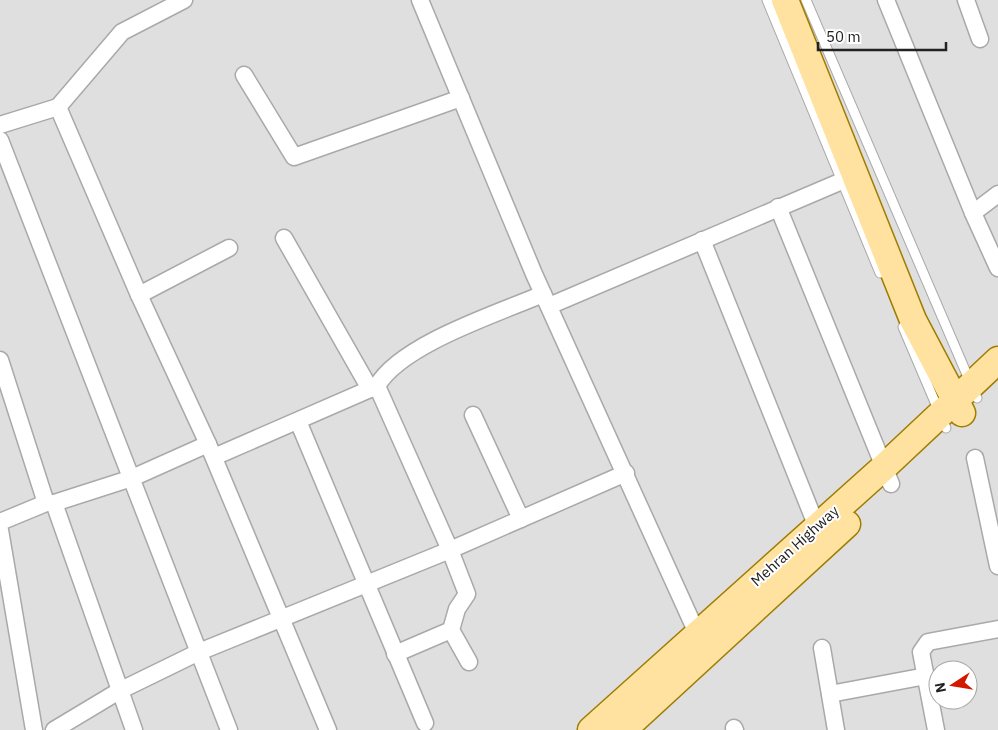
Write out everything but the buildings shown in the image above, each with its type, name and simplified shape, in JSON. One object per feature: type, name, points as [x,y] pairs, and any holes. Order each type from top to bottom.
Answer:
[{"type":"main road","points":[[785,0],[913,320],[959,406]]},
{"type":"main road","name":"Mehran Highway","points":[[591,730],[702,643],[887,476],[959,406],[998,360]]},
{"type":"main road","name":"Mehran Highway","points":[[959,406],[998,380]]},
{"type":"main road","name":"Mehran Highway","points":[[623,730],[702,643],[817,527],[887,476]]},
{"type":"street","points":[[0,126],[58,107],[122,32],[184,0]]},
{"type":"street","points":[[420,0],[546,300],[702,643]]},
{"type":"street","points":[[886,0],[972,213],[998,268]]},
{"type":"street","points":[[966,0],[980,39]]},
{"type":"street","points":[[244,75],[294,157],[461,98]]},
{"type":"street","points":[[58,107],[139,294],[211,451],[328,730]]},
{"type":"street","points":[[0,140],[229,730]]},
{"type":"street","points":[[0,522],[50,503],[132,478],[298,421],[374,387],[404,359],[436,340],[702,240],[842,181]]},
{"type":"street","points":[[972,213],[998,194]]},
{"type":"street","points":[[778,207],[887,476]]},
{"type":"street","points":[[284,238],[374,387],[450,550],[467,594],[457,609],[451,630],[469,662]]},
{"type":"street","points":[[702,240],[817,527]]},
{"type":"street","points":[[139,294],[229,248]]},
{"type":"street","points":[[0,360],[50,503],[134,730]]},
{"type":"street","points":[[473,415],[521,519]]},
{"type":"street","points":[[298,421],[425,723]]},
{"type":"street","points":[[976,458],[998,566]]},
{"type":"street","points":[[54,730],[119,690],[199,652],[450,550],[626,473]]},
{"type":"street","points":[[0,530],[34,730]]},
{"type":"street","points":[[936,730],[921,652],[928,642],[998,629]]},
{"type":"street","points":[[395,654],[451,630]]},
{"type":"street","points":[[822,648],[836,730]]},
{"type":"street","points":[[830,694],[926,676]]},
{"type":"lane","points":[[767,0],[883,279]]},
{"type":"lane","points":[[806,0],[959,406]]},
{"type":"lane","points":[[898,315],[959,406]]},
{"type":"shaded area","points":[[0,0],[998,0],[998,730],[0,730]]}]
